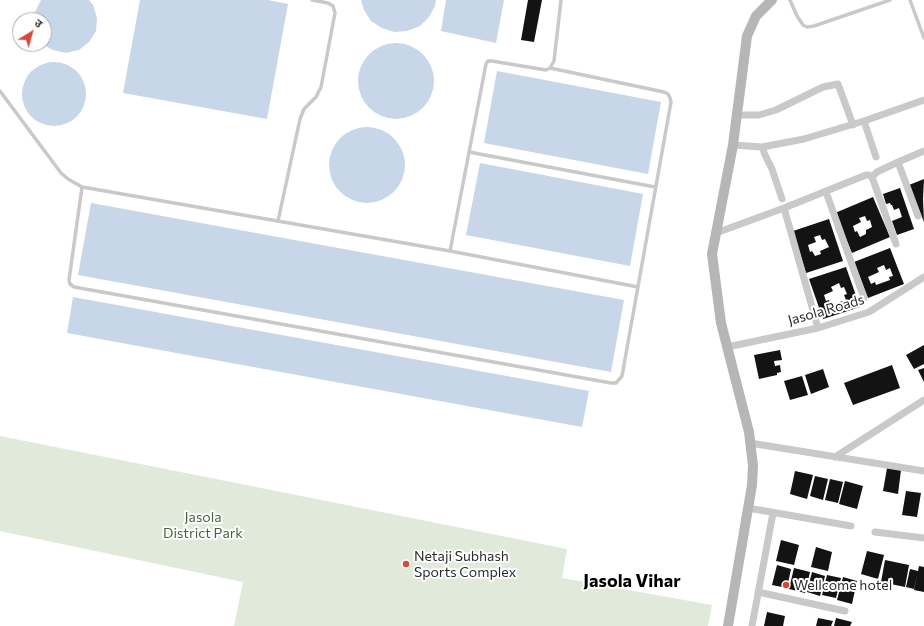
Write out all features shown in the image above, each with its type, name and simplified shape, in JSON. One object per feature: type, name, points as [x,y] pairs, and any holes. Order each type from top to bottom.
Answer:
[{"type":"street","points":[[728,626],[752,485],[753,466],[749,432],[721,323],[712,254],[734,146],[747,36],[756,16],[772,0]]},
{"type":"street","points":[[737,115],[759,115],[776,110],[823,87],[838,84],[853,125]]},
{"type":"street","points":[[734,146],[762,147],[804,139],[853,125],[924,100]]},
{"type":"street","points":[[864,121],[876,157]]},
{"type":"street","points":[[762,147],[772,169],[782,199]]},
{"type":"street","points":[[872,177],[877,172],[924,151]]},
{"type":"street","points":[[898,162],[918,216]]},
{"type":"street","points":[[716,233],[826,192],[866,175],[872,177]]},
{"type":"street","points":[[872,177],[896,244]]},
{"type":"street","points":[[826,192],[864,298]]},
{"type":"street","points":[[784,208],[818,328]]},
{"type":"street","name":"Jasola Roads","points":[[727,347],[818,328],[875,309],[924,277]]},
{"type":"street","points":[[835,457],[924,400]]},
{"type":"street","points":[[750,443],[924,471]]},
{"type":"street","points":[[748,508],[851,526]]},
{"type":"street","points":[[752,626],[773,513]]},
{"type":"street","points":[[875,532],[924,538]]},
{"type":"street","points":[[758,592],[845,611]]},
{"type":"lane","points":[[278,221],[300,119],[304,109],[316,97],[321,87],[335,13],[333,6],[328,3],[312,0]]},
{"type":"lane","points":[[550,68],[554,61],[561,0]]},
{"type":"lane","points":[[790,0],[797,16],[807,27],[814,26],[890,0]]},
{"type":"lane","points":[[910,0],[924,38]]},
{"type":"lane","points":[[82,187],[70,280],[70,284],[74,287],[616,383],[622,376],[671,102],[668,94],[550,68],[546,70],[488,61],[484,68],[450,251]]},
{"type":"lane","points":[[0,92],[61,173],[82,187],[450,251],[638,287]]},
{"type":"lane","points":[[469,152],[655,187]]},
{"type":"green space","name":"Netaji Subhash Sports Complex","points":[[0,436],[567,549],[562,578],[712,605],[708,626],[234,626],[243,582],[0,531]]},
{"type":"water","points":[[41,0],[89,0],[93,5],[97,18],[96,31],[89,42],[79,50],[66,53],[53,50],[52,12],[35,12]]},
{"type":"water","points":[[140,0],[268,0],[288,4],[267,119],[123,93]]},
{"type":"water","points":[[361,0],[436,0],[435,6],[429,17],[420,26],[407,31],[394,32],[382,28],[371,21],[364,10]]},
{"type":"water","points":[[446,0],[504,0],[496,43],[441,31]]},
{"type":"water","points":[[396,43],[411,46],[423,54],[431,66],[434,81],[431,96],[423,108],[411,116],[396,119],[381,116],[369,108],[361,96],[358,81],[361,66],[369,54],[381,46]]},
{"type":"water","points":[[54,62],[66,64],[77,71],[84,82],[86,94],[84,106],[77,117],[66,124],[54,126],[42,124],[31,117],[24,106],[22,94],[24,82],[31,71],[42,64]]},
{"type":"water","points":[[497,71],[661,102],[648,174],[484,143]]},
{"type":"water","points":[[367,127],[382,130],[394,138],[402,150],[405,165],[402,180],[394,192],[382,200],[367,203],[352,200],[340,192],[332,180],[329,165],[332,150],[340,138],[352,130]]},
{"type":"water","points":[[480,163],[643,194],[630,266],[466,235]]},
{"type":"water","points":[[91,203],[624,300],[611,372],[78,275]]},
{"type":"water","points":[[73,297],[589,391],[582,427],[67,333]]},
{"type":"building","points":[[528,0],[542,0],[534,42],[521,40]]},
{"type":"building","points":[[924,179],[923,199],[924,222],[909,185]]},
{"type":"building","points":[[900,188],[914,229],[897,235],[892,221],[902,217],[899,208],[894,210],[890,203],[886,204],[883,194]]},
{"type":"building","points":[[873,197],[890,237],[852,253],[835,213]],"holes":[[[865,216],[867,221],[870,220],[872,227],[866,230],[866,234],[860,237],[857,231],[855,232],[853,226],[861,222],[859,218]]]},
{"type":"building","points":[[829,219],[843,261],[806,273],[793,231]],"holes":[[[820,235],[822,240],[825,239],[829,247],[820,251],[821,254],[815,256],[812,251],[810,252],[808,245],[816,242],[814,237]]]},
{"type":"building","points":[[890,248],[904,284],[868,298],[854,262]],"holes":[[[884,265],[886,270],[890,268],[893,276],[889,277],[890,280],[876,285],[875,282],[871,284],[868,277],[879,272],[877,268]]]},
{"type":"building","points":[[846,267],[860,307],[823,319],[809,279]],"holes":[[[839,283],[841,288],[844,287],[847,294],[844,295],[846,300],[831,305],[829,300],[826,301],[824,295],[833,291],[831,287]]]},
{"type":"building","points":[[924,345],[924,364],[914,369],[906,355]]},
{"type":"building","points":[[780,350],[782,360],[774,361],[775,366],[780,365],[781,372],[777,373],[777,375],[759,379],[754,355]]},
{"type":"building","points":[[892,365],[900,388],[853,405],[844,383]]},
{"type":"building","points":[[924,368],[924,382],[918,370]]},
{"type":"building","points":[[823,369],[829,387],[811,394],[805,375]]},
{"type":"building","points":[[802,376],[808,395],[790,400],[784,381]]},
{"type":"building","points":[[887,468],[901,470],[898,494],[883,491]]},
{"type":"building","points":[[795,471],[813,475],[807,499],[790,494]]},
{"type":"building","points":[[815,476],[828,479],[823,500],[810,496]]},
{"type":"building","points":[[830,479],[843,482],[838,503],[825,500]]},
{"type":"building","points":[[845,481],[863,486],[857,509],[839,504]]},
{"type":"building","points":[[906,491],[921,493],[917,517],[902,515]]},
{"type":"building","points":[[781,540],[799,545],[794,565],[776,561]]},
{"type":"building","points":[[816,547],[832,552],[828,571],[811,567]]},
{"type":"building","points":[[867,551],[884,555],[878,579],[861,574]]},
{"type":"building","points":[[885,560],[909,565],[905,587],[881,582]]},
{"type":"building","points":[[777,565],[791,569],[787,588],[772,585]]},
{"type":"building","points":[[919,566],[924,567],[924,592],[914,590]]},
{"type":"building","points":[[794,568],[810,572],[805,593],[789,589]]},
{"type":"building","points":[[910,569],[918,571],[914,589],[906,587]]},
{"type":"building","points":[[812,572],[825,576],[820,596],[807,592]]},
{"type":"building","points":[[827,575],[841,578],[836,598],[822,595]]},
{"type":"building","points":[[843,577],[857,581],[852,604],[837,600]]},
{"type":"building","points":[[767,612],[785,616],[783,626],[764,626]]},
{"type":"building","points":[[818,618],[833,621],[831,626],[816,626]]},
{"type":"building","points":[[836,618],[852,622],[850,626],[834,626]]},
{"type":"place","name":"Netaji Subhash Sports Complex","points":[[406,564]]},
{"type":"place","name":"Wellcome hotel","points":[[786,585]]},
{"type":"district","name":"Jasola Vihar","points":[[632,581]]},
{"type":"park label","name":"Jasola District Park","points":[[203,526]]}]
